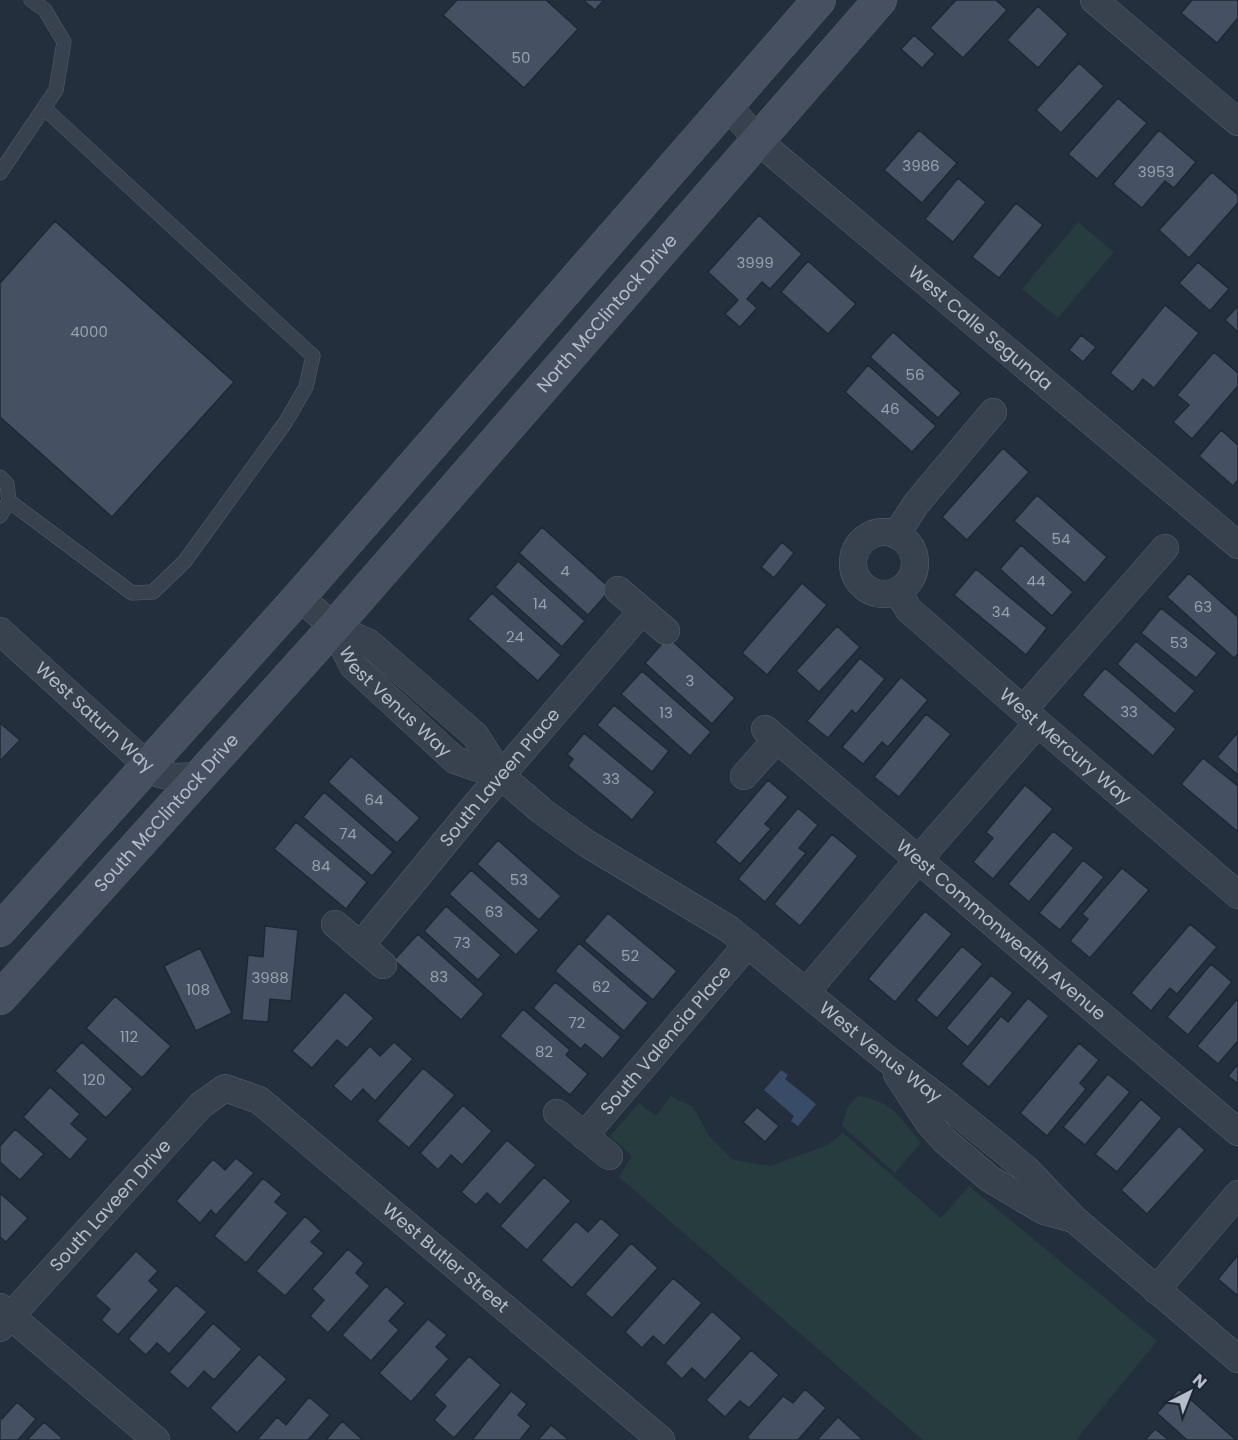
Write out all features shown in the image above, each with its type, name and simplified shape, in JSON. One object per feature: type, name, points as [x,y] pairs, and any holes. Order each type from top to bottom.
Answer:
[{"type":"main road","points":[[0,930],[299,597],[819,0]]},
{"type":"main road","name":"North McClintock Drive","points":[[334,627],[880,0]]},
{"type":"main road","name":"South McClintock Drive","points":[[0,998],[334,627]]},
{"type":"street","points":[[1094,0],[1238,122]]},
{"type":"street","name":"West Calle Segunda","points":[[727,105],[758,140],[1238,545]]},
{"type":"street","points":[[896,535],[915,504],[993,412]]},
{"type":"street","points":[[886,532],[896,535],[911,549],[914,568],[911,578],[897,591],[886,594],[876,593],[859,582],[854,573],[852,563],[854,553],[859,544],[876,533],[886,532]]},
{"type":"street","points":[[806,992],[918,860],[1165,548]]},
{"type":"street","points":[[618,590],[666,631]]},
{"type":"street","name":"West Mercury Way","points":[[897,591],[909,610],[1238,895]]},
{"type":"street","name":"West Venus Way","points":[[299,597],[334,627],[369,643],[475,735],[501,776],[542,811],[586,843],[729,929],[887,1059],[928,1123],[990,1179],[1044,1211],[1074,1219],[1156,1290]]},
{"type":"street","name":"South Laveen Place","points":[[360,946],[642,611]]},
{"type":"street","name":"West Venus Way","points":[[334,627],[353,666],[455,760],[501,776]]},
{"type":"street","name":"West Saturn Way","points":[[0,631],[147,765],[160,774],[175,777],[200,776]]},
{"type":"street","points":[[434,741],[455,718]]},
{"type":"street","name":"West Commonwealth Avenue","points":[[744,776],[771,734],[1238,1132]]},
{"type":"street","points":[[335,924],[383,965]]},
{"type":"street","name":"South Valencia Place","points":[[584,1136],[748,944]]},
{"type":"street","name":"South Laveen Drive","points":[[3,1317],[201,1105],[225,1088]]},
{"type":"street","name":"West Butler Street","points":[[225,1088],[259,1100],[661,1440]]},
{"type":"street","points":[[557,1113],[609,1156]]},
{"type":"street","points":[[1238,1194],[1156,1290],[1238,1359]]},
{"type":"street","points":[[3,1317],[156,1440]]},
{"type":"lane","points":[[0,173],[56,90],[64,42],[45,10],[31,0]]},
{"type":"lane","points":[[9,501],[132,593],[153,592],[185,561],[285,423],[306,387],[313,356],[44,108]]},
{"type":"lane","points":[[0,477],[8,484],[9,501],[0,516]]},
{"type":"green space","points":[[1078,222],[1114,252],[1058,318],[1022,289]]},
{"type":"green space","points":[[671,1096],[693,1107],[710,1137],[733,1160],[771,1166],[827,1145],[843,1133],[941,1218],[969,1186],[1157,1341],[1076,1440],[923,1440],[619,1177],[632,1156],[610,1136],[639,1103],[656,1116]]},
{"type":"green space","points":[[858,1096],[870,1098],[888,1106],[921,1143],[895,1173],[842,1126],[848,1106]]},
{"type":"water","points":[[781,1070],[788,1075],[785,1079],[816,1104],[798,1126],[791,1121],[794,1116],[764,1090]]},
{"type":"building","points":[[457,0],[546,0],[578,29],[524,88],[443,15]]},
{"type":"building","points":[[583,0],[604,0],[595,10]]},
{"type":"building","points":[[956,0],[996,0],[1007,10],[963,58],[930,28]]},
{"type":"building","points":[[1192,0],[1238,0],[1238,18],[1217,43],[1181,13]]},
{"type":"building","points":[[1038,6],[1068,34],[1038,68],[1007,40]]},
{"type":"building","points":[[914,35],[935,54],[922,68],[901,49]]},
{"type":"building","points":[[1079,63],[1104,86],[1061,133],[1036,110]]},
{"type":"building","points":[[1118,98],[1147,123],[1097,179],[1068,154]]},
{"type":"building","points":[[919,130],[957,163],[922,203],[884,170]]},
{"type":"building","points":[[1159,130],[1196,162],[1174,188],[1165,181],[1142,208],[1113,184]]},
{"type":"building","points":[[1212,172],[1238,195],[1238,203],[1189,258],[1159,230]]},
{"type":"building","points":[[958,178],[986,202],[953,242],[925,219]]},
{"type":"building","points":[[1016,203],[1043,225],[999,278],[972,257]]},
{"type":"building","points":[[759,215],[802,254],[770,289],[762,282],[747,299],[757,308],[740,327],[725,314],[738,300],[708,272]]},
{"type":"building","points":[[55,221],[234,382],[112,517],[0,417],[0,283]]},
{"type":"building","points":[[808,261],[856,304],[828,334],[781,292]]},
{"type":"building","points":[[1198,262],[1229,289],[1210,311],[1179,283]]},
{"type":"building","points":[[1165,305],[1199,333],[1154,388],[1143,379],[1133,392],[1110,373]]},
{"type":"building","points":[[1238,306],[1238,332],[1225,320]]},
{"type":"building","points":[[893,332],[961,393],[938,418],[870,357]]},
{"type":"building","points":[[1081,335],[1096,347],[1083,362],[1069,350]]},
{"type":"building","points":[[1214,352],[1238,373],[1238,386],[1192,439],[1173,422],[1189,405],[1177,395]]},
{"type":"building","points":[[868,365],[936,426],[912,452],[845,392]]},
{"type":"building","points":[[1221,430],[1238,445],[1238,480],[1233,486],[1199,456]]},
{"type":"building","points":[[1003,448],[1029,472],[967,540],[942,517]]},
{"type":"building","points":[[1037,495],[1107,557],[1085,583],[1014,521]]},
{"type":"building","points":[[542,527],[611,589],[588,615],[519,553]]},
{"type":"building","points":[[782,542],[794,553],[774,578],[761,567]]},
{"type":"building","points":[[1021,545],[1073,592],[1052,616],[1000,569]]},
{"type":"building","points":[[518,561],[585,621],[562,647],[495,587]]},
{"type":"building","points":[[976,569],[1047,628],[1026,655],[954,595]]},
{"type":"building","points":[[1189,573],[1238,617],[1238,654],[1234,658],[1167,597]]},
{"type":"building","points":[[802,583],[827,605],[767,675],[742,653]]},
{"type":"building","points":[[492,593],[561,655],[538,681],[468,619]]},
{"type":"building","points":[[1161,608],[1217,653],[1196,678],[1141,633]]},
{"type":"building","points":[[837,626],[860,647],[819,692],[796,671]]},
{"type":"building","points":[[668,637],[735,698],[712,724],[645,663]]},
{"type":"building","points":[[1136,641],[1195,691],[1175,714],[1117,664]]},
{"type":"building","points":[[860,658],[885,679],[856,714],[852,710],[828,738],[807,721]]},
{"type":"building","points":[[1105,668],[1176,729],[1153,756],[1082,695]]},
{"type":"building","points":[[642,671],[711,732],[690,756],[621,694]]},
{"type":"building","points":[[901,677],[928,700],[888,747],[882,742],[863,764],[842,747]]},
{"type":"building","points":[[614,705],[669,751],[652,772],[597,725]]},
{"type":"building","points":[[926,714],[951,734],[899,797],[874,777]]},
{"type":"building","points":[[0,723],[20,740],[0,761]]},
{"type":"building","points":[[1238,732],[1238,775],[1217,757]]},
{"type":"building","points":[[584,733],[655,792],[632,820],[568,766],[573,759],[567,754]]},
{"type":"building","points":[[351,756],[420,818],[397,843],[328,782]]},
{"type":"building","points":[[1203,758],[1238,786],[1238,832],[1181,784]]},
{"type":"building","points":[[768,780],[788,797],[765,824],[771,829],[740,864],[715,842]]},
{"type":"building","points":[[1025,785],[1053,809],[993,879],[973,862],[993,838],[986,832]]},
{"type":"building","points":[[324,792],[393,852],[372,876],[303,817]]},
{"type":"building","points":[[798,808],[818,825],[799,848],[806,853],[765,902],[738,879]]},
{"type":"building","points":[[296,822],[367,882],[346,909],[274,849]]},
{"type":"building","points":[[1053,831],[1074,848],[1029,902],[1008,884]]},
{"type":"building","points":[[832,834],[858,856],[800,926],[774,904]]},
{"type":"building","points":[[498,840],[561,896],[539,920],[477,864]]},
{"type":"building","points":[[1083,860],[1104,877],[1060,930],[1039,913]]},
{"type":"building","points":[[1122,868],[1149,890],[1090,958],[1070,941],[1088,919],[1082,914]]},
{"type":"building","points":[[471,870],[539,930],[516,955],[449,894]]},
{"type":"building","points":[[446,906],[501,955],[478,980],[424,931]]},
{"type":"building","points":[[925,911],[952,934],[895,1002],[868,979]]},
{"type":"building","points":[[608,913],[677,971],[653,1000],[584,941]]},
{"type":"building","points":[[1190,924],[1217,947],[1177,994],[1170,988],[1151,1011],[1131,993]]},
{"type":"building","points":[[265,926],[298,930],[291,1001],[270,999],[268,1022],[242,1020],[248,955],[263,957]]},
{"type":"building","points":[[418,934],[484,994],[461,1020],[394,960]]},
{"type":"building","points":[[579,943],[648,1003],[624,1031],[555,971]]},
{"type":"building","points":[[962,946],[983,964],[937,1018],[916,1000]]},
{"type":"building","points":[[200,948],[232,1013],[196,1031],[164,966]]},
{"type":"building","points":[[1211,964],[1232,982],[1188,1035],[1167,1017]]},
{"type":"building","points":[[991,975],[1013,993],[968,1047],[946,1028]]},
{"type":"building","points":[[555,982],[621,1037],[603,1059],[585,1044],[581,1049],[533,1008]]},
{"type":"building","points":[[345,992],[374,1018],[347,1048],[337,1040],[312,1068],[292,1051]]},
{"type":"building","points":[[115,996],[171,1046],[142,1078],[86,1028]]},
{"type":"building","points":[[1028,998],[1049,1016],[989,1087],[961,1064],[1001,1016],[1008,1022]]},
{"type":"building","points":[[1238,998],[1238,1041],[1218,1064],[1197,1046]]},
{"type":"building","points":[[523,1009],[570,1050],[566,1055],[588,1074],[570,1095],[500,1036]]},
{"type":"building","points":[[82,1042],[133,1089],[106,1118],[55,1071]]},
{"type":"building","points":[[394,1042],[413,1059],[375,1101],[363,1089],[351,1102],[333,1086],[370,1046],[380,1056]]},
{"type":"building","points":[[1079,1043],[1099,1060],[1080,1083],[1086,1089],[1047,1136],[1020,1113]]},
{"type":"building","points":[[1238,1064],[1238,1084],[1228,1076]]},
{"type":"building","points":[[423,1068],[455,1095],[409,1148],[377,1121]]},
{"type":"building","points":[[1108,1074],[1130,1092],[1085,1145],[1063,1127]]},
{"type":"building","points":[[50,1087],[80,1114],[71,1124],[88,1139],[70,1160],[23,1117]]},
{"type":"building","points":[[1141,1099],[1162,1118],[1117,1172],[1095,1154]]},
{"type":"building","points":[[463,1105],[492,1131],[462,1165],[451,1155],[438,1170],[420,1153]]},
{"type":"building","points":[[757,1107],[779,1126],[765,1142],[743,1122]]},
{"type":"building","points":[[1179,1126],[1205,1150],[1147,1214],[1121,1190]]},
{"type":"building","points":[[15,1129],[44,1154],[20,1180],[0,1162],[0,1146]]},
{"type":"building","points":[[507,1140],[536,1165],[500,1205],[487,1193],[476,1205],[461,1192]]},
{"type":"building","points":[[236,1158],[254,1173],[216,1215],[211,1210],[200,1223],[176,1201],[213,1159],[225,1170]]},
{"type":"building","points":[[544,1177],[571,1201],[527,1250],[500,1226]]},
{"type":"building","points":[[263,1178],[282,1194],[275,1202],[288,1213],[246,1263],[214,1236]]},
{"type":"building","points":[[0,1193],[28,1218],[6,1242],[0,1237]]},
{"type":"building","points":[[305,1216],[321,1231],[311,1242],[324,1253],[285,1296],[256,1271]]},
{"type":"building","points":[[601,1218],[620,1235],[572,1288],[541,1260],[576,1221],[588,1232]]},
{"type":"building","points":[[631,1243],[658,1268],[612,1318],[585,1294]]},
{"type":"building","points":[[348,1249],[364,1263],[356,1273],[370,1286],[328,1333],[310,1316],[324,1300],[312,1289]]},
{"type":"building","points":[[136,1251],[158,1271],[149,1281],[159,1290],[118,1335],[101,1320],[110,1309],[95,1296]]},
{"type":"building","points":[[1238,1255],[1238,1296],[1218,1279]]},
{"type":"building","points":[[673,1278],[702,1303],[664,1346],[653,1336],[642,1348],[625,1332]]},
{"type":"building","points":[[176,1285],[207,1312],[169,1354],[157,1343],[146,1355],[128,1339]]},
{"type":"building","points":[[386,1286],[405,1303],[389,1321],[399,1330],[371,1361],[342,1335]]},
{"type":"building","points":[[712,1311],[742,1338],[705,1380],[692,1368],[682,1379],[665,1363]]},
{"type":"building","points":[[428,1319],[447,1335],[436,1347],[449,1359],[411,1402],[379,1373]]},
{"type":"building","points":[[213,1323],[242,1349],[214,1380],[204,1371],[188,1389],[169,1372]]},
{"type":"building","points":[[751,1350],[779,1375],[749,1408],[740,1401],[725,1417],[706,1400]]},
{"type":"building","points":[[259,1354],[287,1379],[237,1433],[210,1408]]},
{"type":"building","points":[[469,1356],[501,1385],[454,1438],[434,1420],[446,1406],[434,1395]]},
{"type":"building","points":[[805,1389],[826,1408],[798,1440],[750,1440],[747,1437],[783,1396],[793,1403]]},
{"type":"building","points":[[1179,1389],[1236,1440],[1187,1440],[1157,1413]]},
{"type":"building","points":[[511,1391],[527,1404],[518,1415],[531,1426],[520,1440],[472,1440]]},
{"type":"building","points":[[309,1397],[330,1415],[308,1440],[257,1440],[277,1417],[286,1425]]},
{"type":"building","points":[[17,1402],[36,1419],[18,1440],[0,1440],[0,1417],[2,1419]]},
{"type":"building","points":[[838,1417],[863,1440],[817,1440]]},
{"type":"building","points":[[342,1421],[363,1440],[326,1440]]},
{"type":"building","points":[[44,1422],[62,1438],[60,1440],[27,1440]]},
{"type":"building","points":[[551,1425],[569,1440],[538,1440]]},
{"type":"building","points":[[1155,1429],[1169,1440],[1145,1440]]}]
